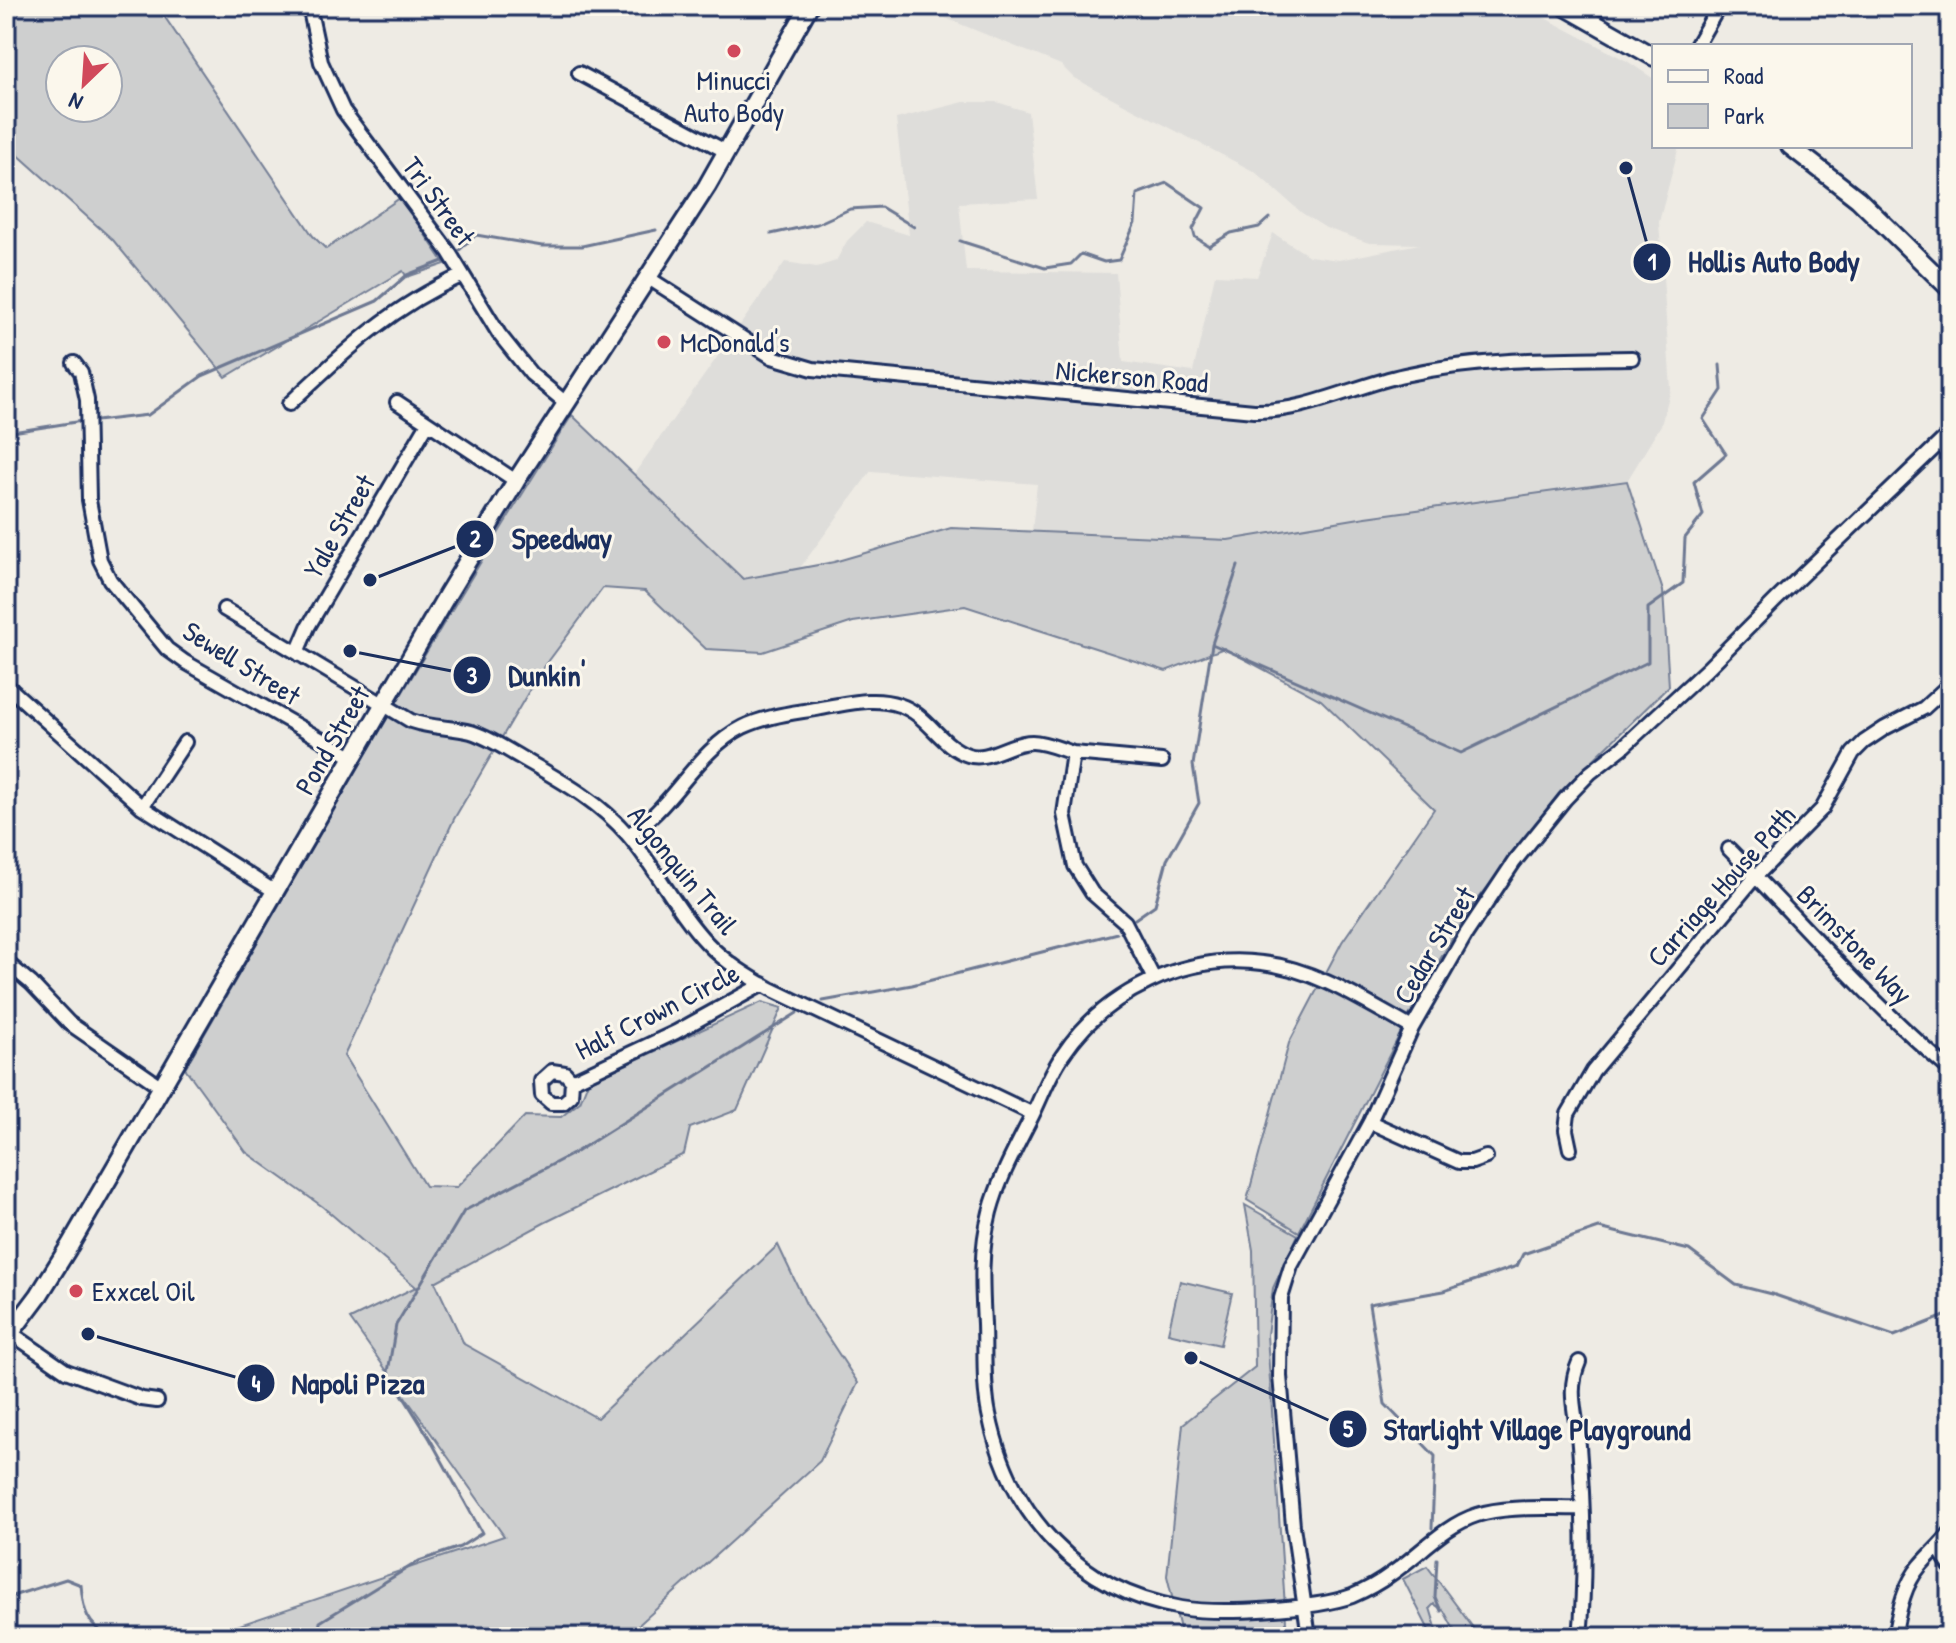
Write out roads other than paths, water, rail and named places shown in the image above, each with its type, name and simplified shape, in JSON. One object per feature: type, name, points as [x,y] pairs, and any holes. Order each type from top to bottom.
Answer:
[{"type":"main road","name":"Pond Street","points":[[8,1336],[70,1245],[382,705],[516,481],[727,152],[809,6]]},
{"type":"main road","points":[[1564,6],[1652,56]]},
{"type":"main road","points":[[1793,148],[1858,199],[1950,289]]},
{"type":"street","name":"Tri Street","points":[[309,6],[321,62],[335,96],[452,256],[499,334],[542,384],[566,403]]},
{"type":"street","points":[[1697,44],[1719,6]]},
{"type":"street","points":[[579,73],[727,152]]},
{"type":"street","points":[[289,404],[380,321],[431,289],[463,275]]},
{"type":"street","name":"Nickerson Road","points":[[647,277],[772,357],[813,369],[1254,411],[1289,409],[1404,375],[1456,367],[1521,359],[1632,358]]},
{"type":"street","name":"Sewell Street","points":[[74,363],[81,372],[87,400],[89,500],[100,560],[110,580],[167,649],[352,757]]},
{"type":"street","points":[[397,402],[516,481]]},
{"type":"street","name":"Yale Street","points":[[300,655],[299,648],[308,627],[428,423]]},
{"type":"street","name":"Cedar Street","points":[[1309,1637],[1293,1526],[1280,1376],[1281,1298],[1291,1266],[1309,1228],[1337,1185],[1370,1122],[1412,1028],[1466,934],[1506,874],[1565,799],[1708,668],[1947,440]]},
{"type":"street","name":"Algonquin Trail","points":[[224,609],[411,721],[430,728],[471,732],[570,785],[628,835],[707,943],[738,970],[1033,1114]]},
{"type":"street","name":"Carriage House Path","points":[[1570,1149],[1566,1130],[1568,1114],[1593,1071],[1756,876],[1822,809],[1840,772],[1864,742],[1924,708],[1950,684]]},
{"type":"street","points":[[6,685],[142,807],[274,891]]},
{"type":"street","points":[[628,835],[649,821],[704,758],[729,736],[757,722],[781,715],[862,701],[888,702],[913,711],[955,749],[965,754],[985,757],[1008,746],[1031,742],[1073,753],[1162,761]]},
{"type":"street","points":[[142,807],[185,742]]},
{"type":"street","points":[[1073,753],[1064,814],[1075,866],[1092,893],[1125,922],[1154,979]]},
{"type":"street","name":"Brimstone Way","points":[[1729,849],[1860,987],[1950,1070]]},
{"type":"street","points":[[6,962],[69,1023],[160,1086]]},
{"type":"street","points":[[1412,1028],[1315,977],[1270,964],[1220,962],[1202,964],[1154,979],[1113,1002],[1093,1018],[1063,1054],[1033,1114],[995,1195],[984,1238],[982,1273],[988,1411],[998,1452],[1018,1498],[1040,1527],[1075,1561],[1138,1598],[1209,1612],[1304,1605],[1348,1597],[1369,1589],[1443,1534],[1475,1515],[1491,1511],[1582,1508]]},
{"type":"street","name":"Half Crown Circle","points":[[572,1081],[676,1032],[763,984]]},
{"type":"street","points":[[1370,1122],[1459,1162],[1486,1157]]},
{"type":"street","points":[[8,1336],[66,1371],[142,1399],[157,1401]]},
{"type":"street","points":[[1579,1362],[1572,1378],[1572,1390],[1580,1446],[1583,1563],[1580,1637]]},
{"type":"street","points":[[1894,1637],[1910,1581],[1950,1533]]},
{"type":"street","points":[[1938,1548],[1950,1566]]},
{"type":"waterway","points":[[960,241],[1045,268],[1071,264],[1081,254],[1104,262],[1119,260],[1135,223],[1137,194],[1167,183],[1204,208],[1193,229],[1195,237],[1209,246],[1231,233],[1259,227],[1269,218]]},
{"type":"waterway","points":[[771,234],[817,224],[850,209],[881,207],[914,227]]},
{"type":"waterway","points":[[454,255],[476,235],[542,246],[582,246],[656,230]]},
{"type":"waterway","points":[[96,421],[148,415],[202,376],[377,301],[407,275],[448,259]]},
{"type":"waterway","points":[[1212,644],[1461,753],[1648,662],[1648,608],[1683,583],[1685,538],[1703,515],[1694,482],[1726,454],[1703,419],[1722,390],[1720,365]]},
{"type":"waterway","points":[[6,433],[82,421]]},
{"type":"waterway","points":[[1135,919],[1155,905],[1167,860],[1199,803],[1193,765],[1212,644],[1238,566]]},
{"type":"waterway","points":[[823,1001],[912,985],[1117,933]]},
{"type":"waterway","points":[[318,1637],[320,1622],[419,1561],[460,1547],[482,1533],[430,1439],[388,1372],[396,1325],[464,1211],[576,1152],[797,1013]]},
{"type":"waterway","points":[[1432,1528],[1435,1456],[1385,1404],[1369,1304],[1444,1291],[1517,1266],[1523,1254],[1599,1228],[1689,1250],[1736,1285],[1775,1295],[1894,1336],[1950,1314]]},
{"type":"waterway","points":[[1437,1559],[1435,1597],[1441,1611]]},
{"type":"waterway","points":[[6,1598],[66,1579],[81,1585],[83,1602],[91,1622],[111,1637]]},
{"type":"waterway","points":[[120,1637],[132,1629],[142,1637]]},
{"type":"place","name":"Minucci Auto Body","points":[[734,51]]},
{"type":"place","name":"Hollis Auto Body","points":[[1626,168]]},
{"type":"place","name":"McDonald's","points":[[664,342]]},
{"type":"place","name":"Speedway","points":[[370,580]]},
{"type":"place","name":"Dunkin'","points":[[350,651]]},
{"type":"place","name":"Exxcel Oil","points":[[76,1291]]},
{"type":"place","name":"Napoli Pizza","points":[[88,1334]]},
{"type":"place","name":"Starlight Village Playground","points":[[1191,1358]]}]
